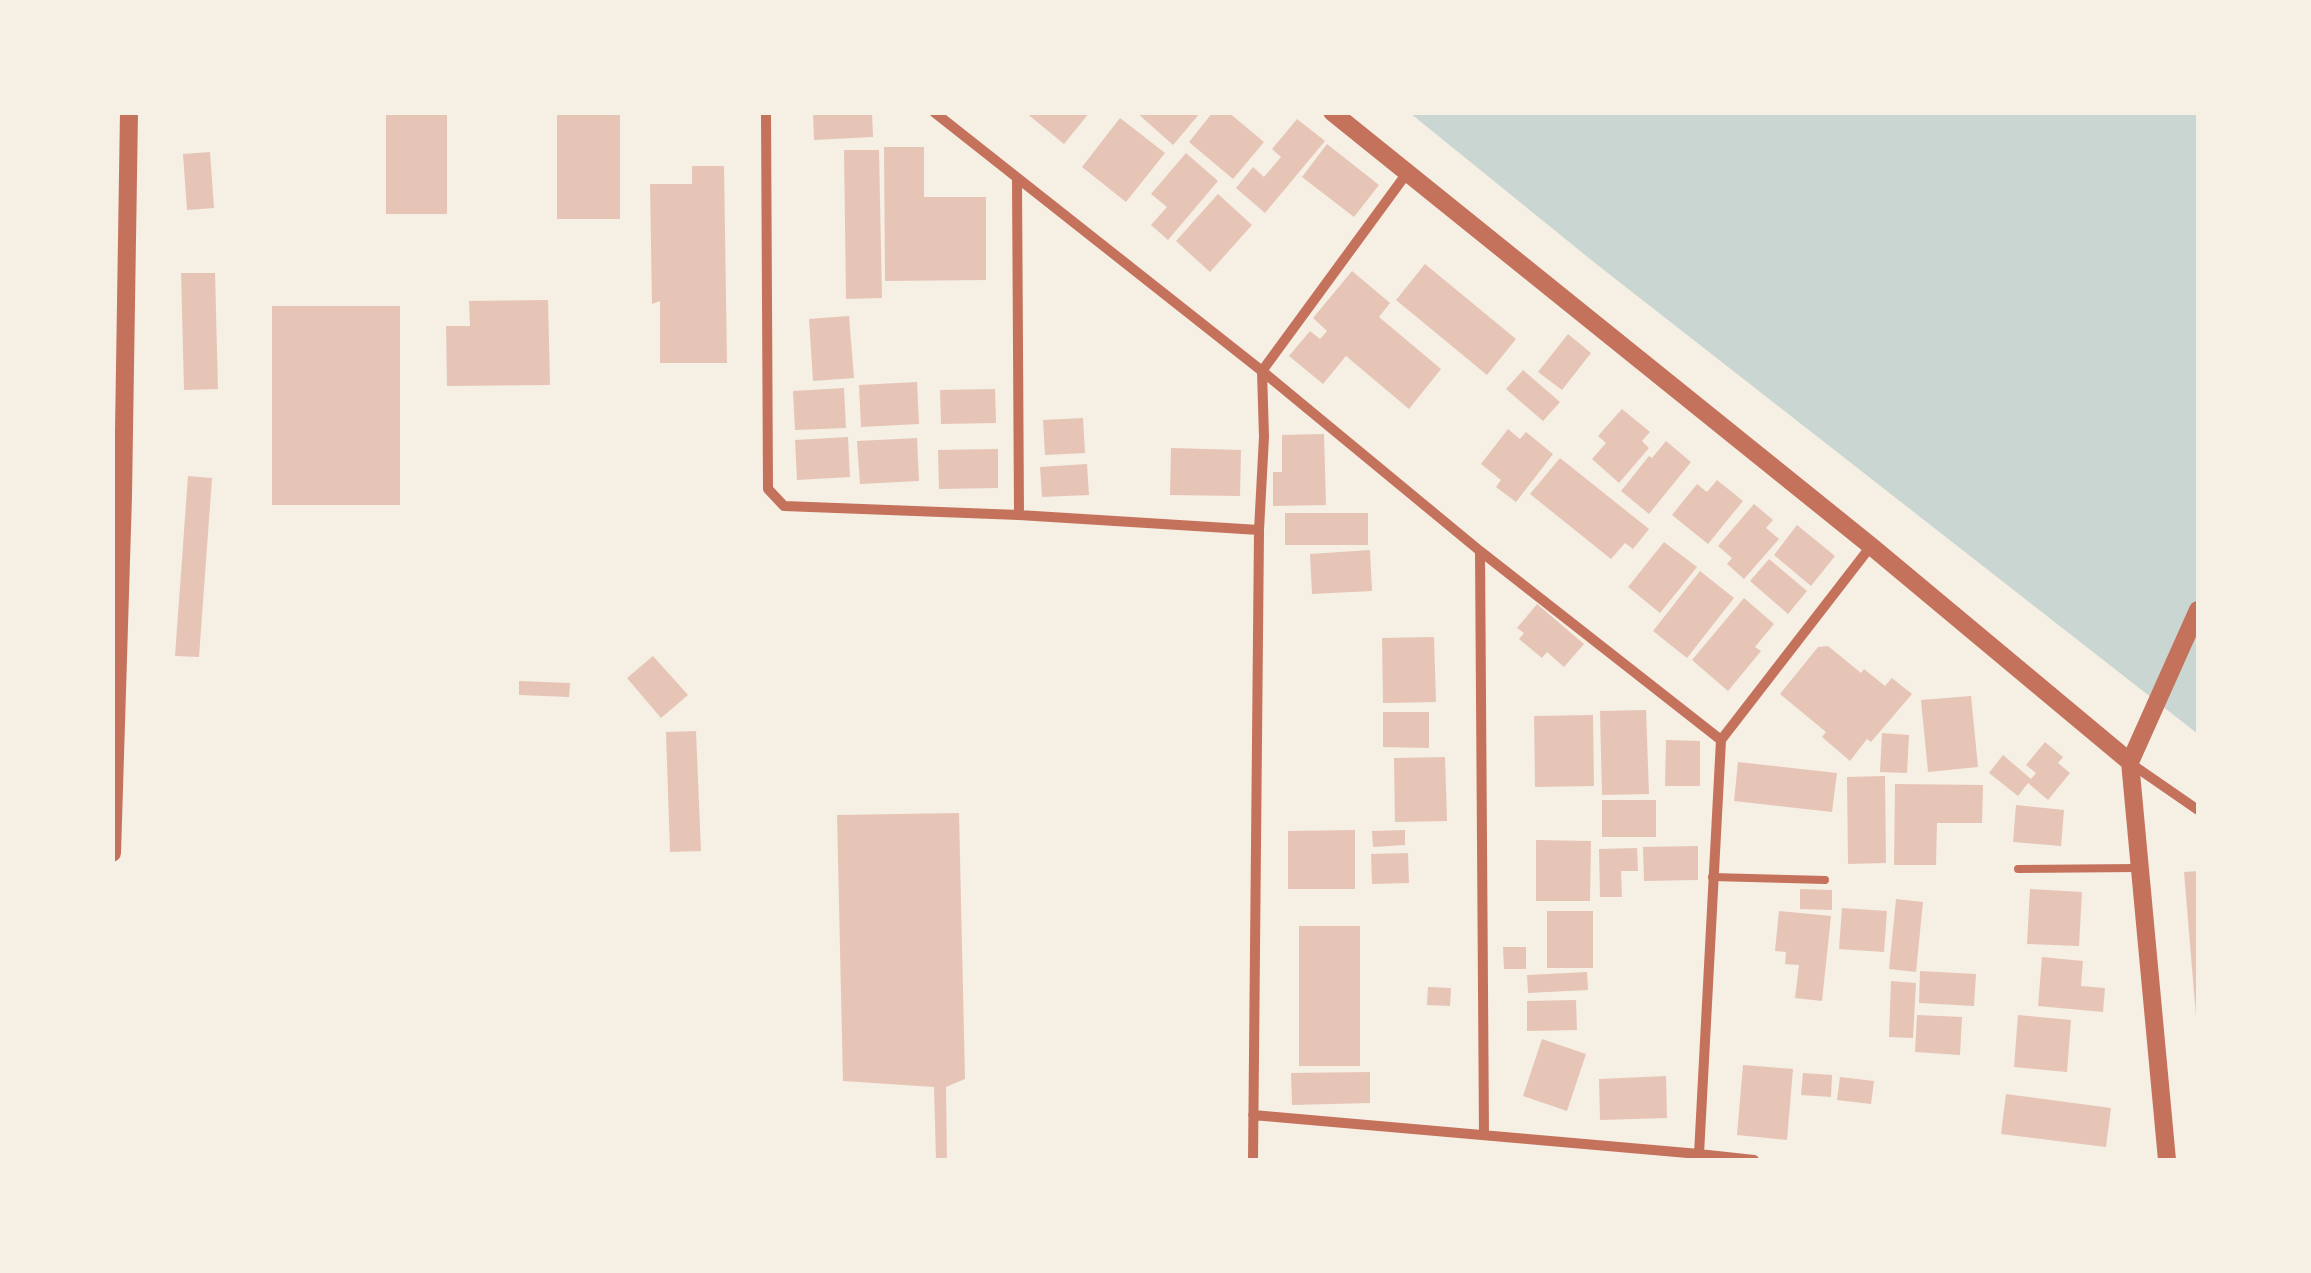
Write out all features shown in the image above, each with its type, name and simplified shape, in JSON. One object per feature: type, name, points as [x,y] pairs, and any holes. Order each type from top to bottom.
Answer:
[{"type":"street","points":[[112,853],[129,112]]},
{"type":"street","points":[[766,112],[768,489],[784,506],[1259,530]]},
{"type":"street","points":[[934,112],[1721,740]]},
{"type":"street","points":[[1332,112],[1871,546],[2130,762],[2198,810]]},
{"type":"street","points":[[1254,1160],[1262,371],[1408,172]]},
{"type":"street","points":[[1017,181],[1019,515]]},
{"type":"street","points":[[1700,1154],[1721,740],[1871,546]]},
{"type":"street","points":[[1480,550],[1484,1134]]},
{"type":"street","points":[[2167,1160],[2130,762],[2198,610]]},
{"type":"street","points":[[1253,1115],[1754,1160]]},
{"type":"lane","points":[[2018,869],[2142,868]]},
{"type":"lane","points":[[1712,876],[1825,880]]},
{"type":"shaded area","points":[[1410,113],[2198,113],[2198,734],[1595,263]]},
{"type":"building","points":[[386,112],[447,112],[447,214],[386,214]]},
{"type":"building","points":[[557,112],[620,112],[620,219],[557,219]]},
{"type":"building","points":[[813,112],[872,112],[873,137],[814,140]]},
{"type":"building","points":[[1025,112],[1090,112],[1064,144]]},
{"type":"building","points":[[1136,112],[1201,112],[1173,145]]},
{"type":"building","points":[[1213,112],[1228,112],[1264,142],[1233,179],[1189,142]]},
{"type":"building","points":[[1120,118],[1165,153],[1126,202],[1082,167]]},
{"type":"building","points":[[1297,119],[1325,141],[1265,213],[1236,188],[1253,167],[1264,177],[1281,157],[1272,149]]},
{"type":"building","points":[[1327,144],[1379,185],[1354,217],[1302,177]]},
{"type":"building","points":[[884,147],[924,147],[924,197],[986,197],[986,280],[885,281]]},
{"type":"building","points":[[844,150],[879,150],[882,298],[846,299]]},
{"type":"building","points":[[210,152],[214,208],[187,210],[183,154]]},
{"type":"building","points":[[1186,153],[1218,181],[1168,240],[1151,225],[1167,207],[1151,194]]},
{"type":"building","points":[[692,166],[724,166],[727,363],[660,363],[660,301],[652,304],[650,184],[692,184]]},
{"type":"building","points":[[1218,194],[1252,225],[1210,272],[1176,241]]},
{"type":"building","points":[[1425,264],[1516,339],[1487,375],[1396,300]]},
{"type":"building","points":[[1352,271],[1390,303],[1379,317],[1441,369],[1409,409],[1346,356],[1323,384],[1289,356],[1310,331],[1320,339],[1327,331],[1313,318]]},
{"type":"building","points":[[181,273],[215,273],[218,389],[184,390]]},
{"type":"building","points":[[548,300],[550,385],[447,386],[446,326],[470,326],[469,301]]},
{"type":"building","points":[[272,306],[400,306],[400,505],[272,505]]},
{"type":"building","points":[[849,316],[854,378],[813,381],[809,319]]},
{"type":"building","points":[[1568,334],[1591,353],[1562,390],[1538,372]]},
{"type":"building","points":[[1523,370],[1560,402],[1543,421],[1506,389]]},
{"type":"building","points":[[917,382],[919,424],[861,427],[859,385]]},
{"type":"building","points":[[844,388],[846,428],[795,430],[793,391]]},
{"type":"building","points":[[995,389],[996,423],[941,424],[940,390]]},
{"type":"building","points":[[1622,409],[1650,432],[1642,441],[1649,448],[1619,483],[1592,459],[1606,443],[1598,436]]},
{"type":"building","points":[[1083,418],[1085,453],[1045,455],[1043,420]]},
{"type":"building","points":[[1508,429],[1520,439],[1526,432],[1553,454],[1516,502],[1496,487],[1501,480],[1481,464]]},
{"type":"building","points":[[1324,434],[1326,505],[1273,506],[1273,472],[1282,472],[1282,435]]},
{"type":"building","points":[[848,437],[850,477],[797,480],[795,440]]},
{"type":"building","points":[[917,438],[919,481],[860,484],[857,441]]},
{"type":"building","points":[[1666,441],[1691,462],[1649,514],[1621,491]]},
{"type":"building","points":[[1171,448],[1241,450],[1240,496],[1170,495]]},
{"type":"building","points":[[998,449],[998,488],[939,489],[938,450]]},
{"type":"building","points":[[1560,458],[1649,529],[1633,549],[1625,543],[1611,559],[1530,494]]},
{"type":"building","points":[[1087,464],[1089,495],[1042,497],[1040,467]]},
{"type":"building","points":[[188,476],[212,478],[199,657],[175,656]]},
{"type":"building","points":[[1717,480],[1743,501],[1708,544],[1672,515],[1697,484],[1707,492]]},
{"type":"building","points":[[1754,504],[1773,520],[1766,528],[1779,539],[1744,579],[1727,564],[1732,558],[1718,546]]},
{"type":"building","points":[[1285,513],[1368,513],[1368,545],[1285,545]]},
{"type":"building","points":[[1797,525],[1835,556],[1811,586],[1774,555]]},
{"type":"building","points":[[1664,542],[1697,567],[1660,613],[1628,587]]},
{"type":"building","points":[[1370,550],[1372,591],[1312,594],[1310,554]]},
{"type":"building","points":[[1769,559],[1807,591],[1788,614],[1750,581]]},
{"type":"building","points":[[1700,571],[1734,598],[1687,658],[1653,631]]},
{"type":"building","points":[[1744,598],[1774,624],[1755,647],[1761,651],[1728,691],[1692,660]]},
{"type":"building","points":[[1537,604],[1584,644],[1564,667],[1547,652],[1542,658],[1519,639],[1524,633],[1517,628]]},
{"type":"building","points":[[1434,637],[1436,702],[1383,703],[1382,638]]},
{"type":"building","points":[[1828,646],[1861,673],[1864,669],[1885,686],[1892,678],[1912,694],[1850,761],[1822,737],[1826,732],[1780,694],[1818,647]]},
{"type":"building","points":[[653,656],[688,695],[661,718],[627,678]]},
{"type":"building","points":[[519,681],[570,683],[569,697],[519,695]]},
{"type":"building","points":[[1971,696],[1978,767],[1928,772],[1921,700]]},
{"type":"building","points":[[1646,710],[1649,794],[1602,795],[1600,711]]},
{"type":"building","points":[[1383,712],[1429,712],[1429,748],[1383,747]]},
{"type":"building","points":[[1593,715],[1594,786],[1535,787],[1534,716]]},
{"type":"building","points":[[696,731],[701,851],[670,852],[666,732]]},
{"type":"building","points":[[1882,733],[1909,735],[1907,773],[1880,772]]},
{"type":"building","points":[[1666,740],[1700,741],[1700,786],[1665,786]]},
{"type":"building","points":[[2045,742],[2063,757],[2058,763],[2070,773],[2048,800],[2028,783],[2018,796],[1989,773],[2003,755],[2031,779],[2036,773],[2026,765]]},
{"type":"building","points":[[1445,757],[1447,821],[1395,822],[1394,758]]},
{"type":"building","points":[[1738,762],[1837,773],[1832,812],[1734,801]]},
{"type":"building","points":[[1885,776],[1886,863],[1848,864],[1847,777]]},
{"type":"building","points":[[1895,784],[1983,785],[1982,823],[1937,823],[1936,865],[1894,865]]},
{"type":"building","points":[[1602,800],[1656,800],[1656,837],[1602,837]]},
{"type":"building","points":[[2016,805],[2064,810],[2061,846],[2013,842]]},
{"type":"building","points":[[959,813],[965,1079],[946,1087],[947,1160],[936,1160],[934,1087],[843,1081],[837,815]]},
{"type":"building","points":[[1355,830],[1355,889],[1288,889],[1288,831]]},
{"type":"building","points":[[1405,830],[1405,845],[1373,847],[1372,831]]},
{"type":"building","points":[[1536,840],[1591,841],[1590,901],[1536,901]]},
{"type":"building","points":[[1698,846],[1698,880],[1644,881],[1643,847]]},
{"type":"building","points":[[1637,848],[1638,871],[1621,871],[1622,897],[1600,897],[1599,849]]},
{"type":"building","points":[[1408,853],[1409,883],[1372,884],[1371,854]]},
{"type":"building","points":[[2198,871],[2198,1016],[2196,1016],[2184,872]]},
{"type":"building","points":[[1800,889],[1832,890],[1832,910],[1800,909]]},
{"type":"building","points":[[2030,889],[2082,892],[2079,946],[2027,944]]},
{"type":"building","points":[[1896,899],[1923,902],[1916,972],[1889,969]]},
{"type":"building","points":[[1842,908],[1887,911],[1884,952],[1839,949]]},
{"type":"building","points":[[1547,911],[1593,911],[1593,968],[1547,968]]},
{"type":"building","points":[[1779,911],[1831,916],[1822,1001],[1795,998],[1799,965],[1785,964],[1786,952],[1775,951]]},
{"type":"building","points":[[1299,926],[1360,926],[1360,1066],[1299,1066]]},
{"type":"building","points":[[1503,947],[1526,947],[1526,969],[1504,969]]},
{"type":"building","points":[[2042,957],[2083,961],[2081,986],[2105,988],[2103,1012],[2038,1006]]},
{"type":"building","points":[[1920,971],[1976,974],[1974,1006],[1919,1003]]},
{"type":"building","points":[[1587,972],[1588,990],[1528,993],[1527,975]]},
{"type":"building","points":[[1891,981],[1916,983],[1913,1038],[1889,1037]]},
{"type":"building","points":[[1428,987],[1451,988],[1450,1006],[1427,1005]]},
{"type":"building","points":[[1576,1000],[1577,1030],[1527,1031],[1527,1001]]},
{"type":"building","points":[[1917,1015],[1962,1017],[1960,1055],[1915,1052]]},
{"type":"building","points":[[2018,1015],[2071,1020],[2067,1072],[2014,1067]]},
{"type":"building","points":[[1542,1039],[1586,1054],[1567,1111],[1523,1096]]},
{"type":"building","points":[[1743,1065],[1793,1069],[1787,1140],[1737,1135]]},
{"type":"building","points":[[1370,1072],[1370,1103],[1292,1105],[1291,1073]]},
{"type":"building","points":[[1803,1073],[1832,1075],[1831,1097],[1801,1095]]},
{"type":"building","points":[[1666,1076],[1667,1118],[1600,1120],[1599,1079]]},
{"type":"building","points":[[1840,1077],[1874,1081],[1871,1104],[1837,1100]]},
{"type":"building","points":[[2006,1094],[2111,1108],[2106,1147],[2001,1134]]}]
